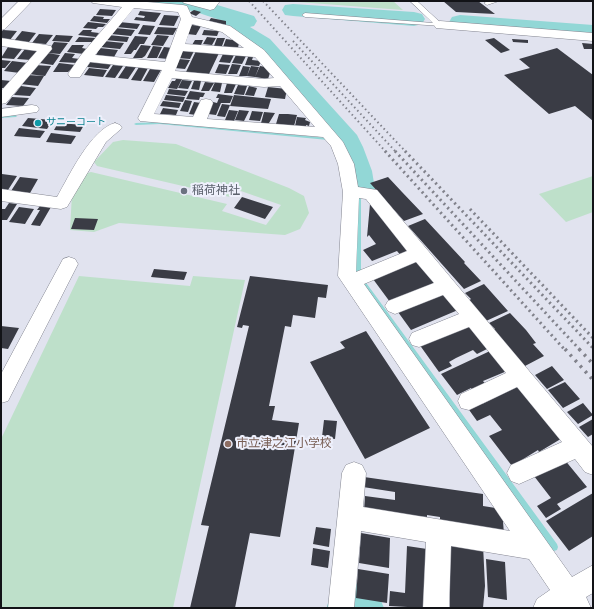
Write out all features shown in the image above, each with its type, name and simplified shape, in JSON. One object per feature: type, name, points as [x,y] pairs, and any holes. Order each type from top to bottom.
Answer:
[{"type":"street","points":[[1,26],[26,1]]},
{"type":"street","points":[[102,1],[210,6],[214,1]]},
{"type":"street","points":[[75,74],[128,3]]},
{"type":"street","points":[[187,6],[178,46],[169,71],[145,118],[329,133]]},
{"type":"street","points":[[187,6],[226,29],[259,53],[338,145],[346,164],[352,192],[346,253],[347,276],[573,601]]},
{"type":"street","points":[[440,26],[593,37]]},
{"type":"street","points":[[1,42],[46,49],[14,77],[1,100]]},
{"type":"street","points":[[178,46],[259,53]]},
{"type":"street","points":[[86,58],[169,71],[262,89],[284,82]]},
{"type":"street","points":[[198,122],[206,103]]},
{"type":"street","points":[[1,113],[32,109]]},
{"type":"street","points":[[1,195],[61,203],[100,139],[115,128]]},
{"type":"street","points":[[352,192],[371,194],[593,464]]},
{"type":"street","points":[[351,282],[419,253]]},
{"type":"street","points":[[1,394],[69,264]]},
{"type":"street","points":[[395,306],[447,286]]},
{"type":"street","points":[[419,339],[472,317]]},
{"type":"street","points":[[469,401],[520,376]]},
{"type":"street","points":[[518,473],[578,446]]},
{"type":"street","points":[[341,608],[354,473]]},
{"type":"street","points":[[349,517],[536,548]]},
{"type":"street","points":[[436,608],[439,532]]},
{"type":"street","points":[[546,608],[573,601],[593,578]]},
{"type":"lane","points":[[413,1],[440,26]]},
{"type":"lane","points":[[487,3],[496,1]]},
{"type":"lane","points":[[305,15],[440,26]]},
{"type":"green space","points":[[297,1],[393,1],[403,10],[298,2]]},
{"type":"green space","name":"稲荷神社","points":[[123,140],[176,144],[289,188],[304,196],[309,213],[300,229],[285,235],[119,223],[94,232],[70,230],[72,194],[84,174],[91,172],[227,204],[222,211],[266,225],[281,205],[238,190],[230,197],[97,166],[94,162],[113,142]]},
{"type":"green space","points":[[593,176],[593,212],[566,222],[539,194]]},
{"type":"green space","points":[[79,276],[190,286],[193,276],[245,280],[173,608],[1,608],[1,439]]},
{"type":"building","points":[[443,1],[478,1],[495,14],[456,12]]},
{"type":"building","points":[[100,9],[116,10],[112,16],[96,15]]},
{"type":"building","points":[[194,10],[201,12],[196,16],[189,13]]},
{"type":"building","points":[[140,11],[161,13],[155,22],[134,20],[136,17],[144,18],[145,16],[138,15]]},
{"type":"building","points":[[164,15],[179,16],[174,26],[159,25]]},
{"type":"building","points":[[94,16],[104,17],[103,19],[110,19],[107,23],[90,21]]},
{"type":"building","points":[[211,18],[226,21],[226,25],[209,21]]},
{"type":"building","points":[[88,22],[106,24],[103,27],[98,27],[96,29],[83,28]]},
{"type":"building","points":[[119,22],[140,24],[137,29],[116,27]]},
{"type":"building","points":[[143,25],[155,26],[150,35],[138,34]]},
{"type":"building","points":[[192,25],[201,26],[196,35],[187,34]]},
{"type":"building","points":[[158,27],[177,28],[173,35],[154,34]]},
{"type":"building","points":[[115,28],[135,30],[131,36],[111,34]]},
{"type":"building","points":[[3,30],[17,31],[10,40],[1,39],[1,32]]},
{"type":"building","points":[[83,30],[92,30],[91,32],[99,33],[96,37],[78,35]]},
{"type":"building","points":[[204,30],[219,31],[217,36],[202,35]]},
{"type":"building","points":[[22,31],[36,33],[29,42],[14,41]]},
{"type":"building","points":[[39,34],[53,35],[46,44],[32,43]]},
{"type":"building","points":[[56,35],[73,36],[69,42],[52,41]]},
{"type":"building","points":[[108,35],[129,37],[127,42],[105,40]]},
{"type":"building","points":[[157,35],[169,36],[163,46],[151,45]]},
{"type":"building","points":[[135,36],[148,37],[144,44],[140,44],[131,54],[124,54]]},
{"type":"building","points":[[79,37],[97,38],[94,42],[75,42]]},
{"type":"building","points":[[207,37],[216,38],[212,45],[203,44]]},
{"type":"building","points":[[217,38],[225,38],[222,46],[214,46]]},
{"type":"building","points":[[494,38],[510,50],[501,53],[485,40]]},
{"type":"building","points":[[226,39],[239,43],[238,48],[223,47]]},
{"type":"building","points":[[512,39],[528,40],[528,43],[513,42]]},
{"type":"building","points":[[195,40],[203,40],[201,45],[192,45]]},
{"type":"building","points":[[104,41],[124,43],[120,49],[100,47]]},
{"type":"building","points":[[54,42],[68,43],[60,54],[47,53]]},
{"type":"building","points":[[582,43],[593,44],[593,49],[584,49]]},
{"type":"building","points":[[72,45],[84,45],[82,48],[87,49],[84,54],[67,52]]},
{"type":"building","points":[[141,45],[151,46],[142,58],[133,58]]},
{"type":"building","points":[[153,46],[162,47],[157,58],[147,58]]},
{"type":"building","points":[[8,47],[22,49],[14,59],[1,58]]},
{"type":"building","points":[[164,47],[173,48],[168,59],[158,58]]},
{"type":"building","points":[[100,48],[118,50],[114,57],[96,55]]},
{"type":"building","points":[[557,48],[593,75],[593,121],[575,106],[549,114],[504,75],[530,68],[519,59]]},
{"type":"building","points":[[25,49],[38,50],[31,60],[17,59]]},
{"type":"building","points":[[181,50],[194,51],[190,59],[177,58]]},
{"type":"building","points":[[196,51],[219,53],[209,74],[186,72]]},
{"type":"building","points":[[47,53],[60,55],[53,65],[39,63]]},
{"type":"building","points":[[65,53],[75,54],[72,58],[80,59],[77,63],[59,62]]},
{"type":"building","points":[[223,54],[234,55],[230,63],[219,62]]},
{"type":"building","points":[[236,55],[246,56],[242,64],[232,63]]},
{"type":"building","points":[[248,57],[253,57],[252,60],[261,61],[259,66],[245,65]]},
{"type":"building","points":[[179,59],[190,60],[185,69],[175,68]]},
{"type":"building","points":[[1,60],[11,61],[5,68],[1,68]]},
{"type":"building","points":[[12,61],[28,63],[20,73],[4,71]]},
{"type":"building","points":[[91,61],[112,63],[108,69],[87,67]]},
{"type":"building","points":[[59,63],[76,65],[68,72],[53,72]]},
{"type":"building","points":[[219,64],[230,65],[226,74],[215,73]]},
{"type":"building","points":[[232,64],[241,65],[237,74],[228,74]]},
{"type":"building","points":[[35,65],[51,66],[45,76],[28,74]]},
{"type":"building","points":[[113,65],[123,66],[115,78],[105,77]]},
{"type":"building","points":[[126,66],[136,67],[128,79],[118,78]]},
{"type":"building","points":[[243,66],[250,67],[247,76],[239,76]]},
{"type":"building","points":[[251,66],[259,67],[255,77],[247,76]]},
{"type":"building","points":[[260,66],[266,67],[270,73],[268,79],[255,77]]},
{"type":"building","points":[[139,67],[148,68],[141,81],[131,80]]},
{"type":"building","points":[[89,68],[107,70],[103,77],[84,75]]},
{"type":"building","points":[[150,69],[161,70],[154,82],[143,81]]},
{"type":"building","points":[[27,75],[44,76],[38,86],[20,84]]},
{"type":"building","points":[[176,79],[182,79],[177,89],[168,88],[172,81],[175,81]]},
{"type":"building","points":[[1,80],[11,81],[5,88],[1,88]]},
{"type":"building","points":[[182,80],[192,81],[188,89],[178,88]]},
{"type":"building","points":[[194,81],[201,81],[199,90],[191,89]]},
{"type":"building","points":[[205,82],[214,83],[209,91],[201,91]]},
{"type":"building","points":[[215,82],[222,83],[220,92],[211,91]]},
{"type":"building","points":[[227,83],[236,84],[232,93],[224,93]]},
{"type":"building","points":[[238,85],[247,86],[244,95],[234,94]]},
{"type":"building","points":[[21,86],[36,88],[30,96],[14,95]]},
{"type":"building","points":[[249,86],[257,88],[254,96],[245,95]]},
{"type":"building","points":[[268,87],[287,89],[285,99],[265,97]]},
{"type":"building","points":[[169,89],[188,91],[185,96],[167,94]]},
{"type":"building","points":[[190,91],[205,93],[199,100],[186,99]]},
{"type":"building","points":[[218,94],[233,96],[230,103],[221,103],[216,115],[208,114],[213,102],[217,103],[219,98],[216,98]]},
{"type":"building","points":[[166,95],[185,97],[183,102],[164,100]]},
{"type":"building","points":[[234,95],[271,99],[268,109],[230,106]]},
{"type":"building","points":[[12,97],[29,98],[23,106],[6,105]]},
{"type":"building","points":[[185,100],[192,101],[188,112],[180,111]]},
{"type":"building","points":[[163,101],[181,103],[179,108],[160,106]]},
{"type":"building","points":[[194,102],[201,103],[196,115],[189,114]]},
{"type":"building","points":[[222,104],[230,105],[225,117],[217,116]]},
{"type":"building","points":[[163,108],[178,110],[176,115],[160,114]]},
{"type":"building","points":[[229,110],[238,111],[234,121],[225,120]]},
{"type":"building","points":[[239,110],[249,111],[244,121],[235,120]]},
{"type":"building","points":[[252,111],[263,112],[260,121],[249,120]]},
{"type":"building","points":[[264,112],[275,113],[269,123],[261,123]]},
{"type":"building","points":[[279,114],[288,114],[285,125],[276,124]]},
{"type":"building","points":[[288,114],[297,115],[294,126],[285,125]]},
{"type":"building","points":[[297,117],[306,118],[305,120],[310,122],[309,126],[295,126]]},
{"type":"building","name":"サニーコート","points":[[28,118],[53,120],[47,129],[22,126]]},
{"type":"building","points":[[58,123],[84,125],[80,132],[54,130]]},
{"type":"building","points":[[19,128],[45,131],[40,138],[14,136]]},
{"type":"building","points":[[51,133],[76,136],[71,144],[46,142]]},
{"type":"building","points":[[2,174],[17,176],[8,190],[1,189]]},
{"type":"building","points":[[20,177],[38,179],[30,193],[11,191]]},
{"type":"building","points":[[388,177],[423,214],[404,221],[370,183]]},
{"type":"building","points":[[242,197],[273,207],[265,219],[234,208]]},
{"type":"building","points":[[9,203],[17,204],[7,220],[1,220],[1,209],[5,209]]},
{"type":"building","points":[[370,204],[391,227],[410,253],[402,257],[397,251],[372,261],[363,250],[376,244],[369,235],[367,237]]},
{"type":"building","points":[[40,206],[51,207],[40,226],[31,225],[40,210],[37,210]]},
{"type":"building","points":[[19,207],[34,209],[25,224],[9,222]]},
{"type":"building","points":[[75,218],[98,219],[94,230],[71,229]]},
{"type":"building","points":[[425,219],[481,281],[464,289],[408,226]]},
{"type":"building","points":[[417,259],[437,282],[390,302],[373,279]]},
{"type":"building","points":[[154,269],[187,272],[184,280],[151,277]]},
{"type":"building","points":[[250,276],[328,285],[326,298],[318,297],[315,318],[293,315],[291,327],[285,326],[269,406],[275,406],[272,420],[299,423],[280,537],[250,533],[235,608],[190,608],[209,526],[201,525],[249,326],[243,325],[242,328],[237,327]]},
{"type":"building","points":[[484,284],[508,311],[486,321],[468,301],[471,299],[465,293]]},
{"type":"building","points":[[443,292],[458,310],[411,330],[398,312]]},
{"type":"building","points":[[510,313],[526,330],[536,343],[533,344],[544,356],[525,366],[492,331],[495,329],[489,323]]},
{"type":"building","points":[[467,322],[489,348],[477,354],[473,350],[456,358],[449,362],[452,366],[439,372],[419,344]]},
{"type":"building","points":[[1,326],[19,328],[8,349],[1,348]]},
{"type":"building","points":[[366,331],[430,428],[365,459],[310,362],[345,348],[340,342]]},
{"type":"building","points":[[490,351],[507,371],[483,381],[486,385],[473,391],[471,388],[457,395],[441,374]]},
{"type":"building","points":[[552,366],[564,380],[547,389],[535,375]]},
{"type":"building","points":[[565,382],[580,399],[563,408],[548,390]]},
{"type":"building","points":[[519,386],[564,437],[539,452],[538,450],[512,466],[489,436],[502,430],[490,415],[477,421],[467,407],[480,401],[482,404]]},
{"type":"building","points":[[583,403],[593,415],[578,424],[567,412]]},
{"type":"building","points":[[593,419],[593,434],[588,437],[579,427]]},
{"type":"building","points":[[324,420],[337,421],[335,439],[322,437]]},
{"type":"building","points":[[564,459],[587,487],[557,504],[561,509],[546,518],[537,506],[551,498],[534,476]]},
{"type":"building","points":[[364,477],[483,494],[483,506],[502,509],[504,534],[440,527],[440,517],[364,511],[365,496],[395,500],[395,492],[363,487]]},
{"type":"building","points":[[593,493],[593,536],[569,551],[546,521]]},
{"type":"building","points":[[316,527],[331,529],[329,547],[313,544]]},
{"type":"building","points":[[361,533],[390,538],[389,568],[359,563]]},
{"type":"building","points":[[449,540],[483,545],[485,586],[483,608],[450,608]]},
{"type":"building","points":[[407,546],[427,549],[426,608],[389,606],[390,591],[405,593]]},
{"type":"building","points":[[313,548],[330,551],[328,568],[311,565]]},
{"type":"building","points":[[486,559],[505,562],[507,600],[488,597]]},
{"type":"building","points":[[358,569],[389,574],[387,603],[356,598]]},
{"type":"waterway","points":[[155,1],[195,5],[237,18]]},
{"type":"waterway","points":[[293,10],[414,19]]},
{"type":"waterway","points":[[237,18],[246,21]]},
{"type":"waterway","points":[[237,18],[237,28],[262,44],[347,141],[356,165],[360,189]]},
{"type":"waterway","points":[[460,22],[593,32]]},
{"type":"waterway","points":[[1,117],[15,116]]},
{"type":"waterway","points":[[136,124],[160,123],[328,139]]},
{"type":"waterway","points":[[359,192],[358,271],[365,285],[554,547]]},
{"type":"waterway","points":[[350,606],[360,608]]},
{"type":"railway","points":[[249,1],[386,152]]},
{"type":"railway","points":[[263,1],[406,152]]},
{"type":"railway","points":[[293,41],[396,152]]},
{"type":"railway","points":[[385,151],[565,350]]},
{"type":"railway","points":[[395,151],[580,350]]},
{"type":"railway","points":[[405,151],[593,348]]},
{"type":"railway","points":[[470,209],[593,338]]},
{"type":"railway","points":[[565,349],[593,380]]},
{"type":"railway","points":[[579,349],[593,364]]},
{"type":"place","name":"サニーコート","points":[[38,123]]},
{"type":"place","name":"稲荷神社","points":[[184,191]]},
{"type":"place","name":"市立津之江小学校","points":[[228,444]]}]
